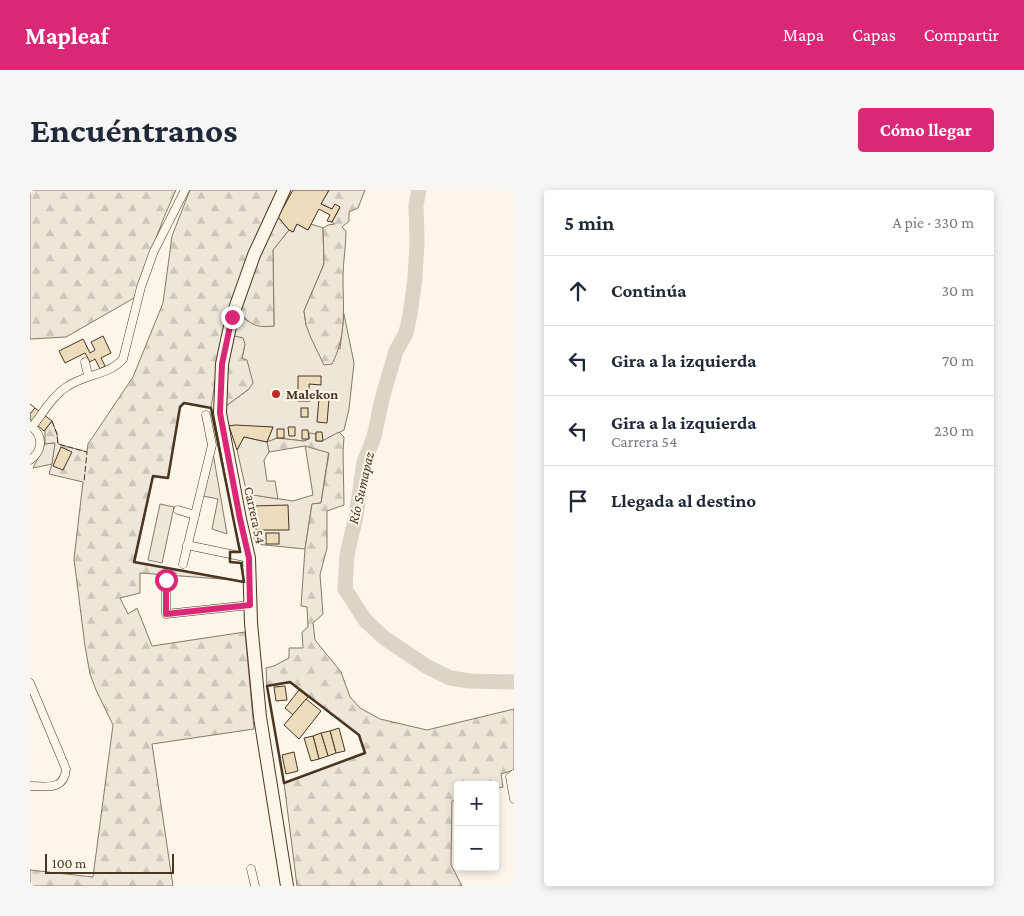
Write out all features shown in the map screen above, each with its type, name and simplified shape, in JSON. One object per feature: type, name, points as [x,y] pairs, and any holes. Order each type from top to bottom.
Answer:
[{"type":"main road","name":"Carrera 54","points":[[284,190],[254,255],[232,317],[222,364],[220,413],[249,558],[250,605],[260,718],[287,886]]},
{"type":"street","points":[[30,460],[36,455],[41,443],[40,437],[31,427],[67,386],[88,375],[116,366],[124,359],[142,287],[154,251],[185,190]]},
{"type":"street","points":[[85,362],[88,375]]},
{"type":"street","points":[[183,564],[212,446],[206,415]]},
{"type":"street","points":[[178,510],[195,515]]},
{"type":"street","points":[[187,545],[249,558]]},
{"type":"street","points":[[166,580],[166,614],[250,605]]},
{"type":"street","points":[[30,684],[66,769],[66,777],[62,783],[55,786],[30,786]]},
{"type":"street","points":[[512,776],[514,799]]},
{"type":"street","points":[[250,869],[255,886]]},
{"type":"green space","points":[[30,190],[176,190],[134,298],[66,337],[30,339]]},
{"type":"green space","points":[[190,190],[279,190],[218,362],[211,408],[184,403],[180,407],[168,478],[153,477],[135,562],[235,580],[140,573],[140,593],[120,598],[128,614],[137,608],[152,646],[245,632],[254,729],[152,744],[173,886],[30,886],[30,870],[93,877],[113,725],[90,674],[74,559],[83,482],[49,474],[54,443],[45,444],[45,430],[52,421],[57,434],[58,444],[87,452],[88,444],[133,377],[163,303],[172,236]]},
{"type":"green space","points":[[329,190],[365,190],[358,208],[349,212],[349,221],[342,227],[346,231],[342,332],[332,364],[324,365],[306,325],[304,311],[324,264],[323,228],[335,224],[332,222],[340,208],[332,209],[321,204]]},
{"type":"green space","points":[[278,217],[289,230],[273,250],[274,326],[258,326],[239,313],[257,255]]},
{"type":"green space","points":[[297,224],[308,230],[311,224],[323,228],[324,264],[304,311],[306,325],[340,349],[344,314],[354,363],[349,409],[344,430],[323,441],[278,438],[267,442],[273,427],[229,426],[223,405],[226,406],[249,389],[242,358],[245,344],[231,335],[239,313],[247,321],[274,326],[273,250],[289,230],[293,232]]},
{"type":"green space","points":[[231,335],[243,338],[245,344],[242,358],[247,360],[253,383],[249,389],[226,406],[224,367]]},
{"type":"green space","points":[[339,432],[344,437],[344,505],[327,511],[327,548],[320,575],[323,614],[313,623],[315,640],[341,672],[350,697],[360,708],[380,719],[427,730],[514,709],[514,770],[501,774],[503,787],[499,788],[499,781],[454,781],[451,865],[462,886],[297,886],[284,783],[365,753],[359,735],[290,683],[267,686],[266,668],[289,658],[289,648],[303,648],[302,632],[308,627],[307,607],[301,606],[305,549],[312,504],[321,503],[329,453],[305,446],[269,452],[267,442],[277,438],[304,441],[309,439],[309,433],[316,434],[316,441],[322,441]]},
{"type":"green space","points":[[305,445],[329,450],[321,503],[312,504],[305,549],[255,544],[247,494],[293,501],[313,495]]},
{"type":"green space","points":[[213,453],[227,534],[212,529],[218,499],[203,496]]},
{"type":"shaded area","points":[[244,437],[267,442],[269,452],[264,460],[267,481],[275,481],[278,499],[247,494],[237,450]]},
{"type":"shaded area","points":[[55,443],[52,464],[33,468],[45,444]]},
{"type":"shaded area","points":[[160,504],[174,507],[162,563],[148,560]]},
{"type":"building","points":[[293,190],[329,190],[321,204],[332,209],[335,204],[340,207],[332,222],[327,221],[330,215],[319,209],[308,230],[297,224],[293,232],[289,230],[278,217]]},
{"type":"building","points":[[103,336],[111,353],[101,358],[105,366],[100,369],[95,359],[90,362],[85,353],[65,363],[59,351],[83,339],[90,353],[95,350],[91,342]]},
{"type":"building","points":[[298,376],[321,376],[321,385],[309,384],[310,401],[298,401]]},
{"type":"building","points":[[319,398],[329,399],[327,423],[317,422]]},
{"type":"building","points":[[35,408],[52,421],[44,431],[30,419],[30,414]]},
{"type":"building","points":[[301,408],[308,408],[308,417],[301,417]]},
{"type":"building","points":[[229,426],[273,427],[267,442],[244,437],[237,450]]},
{"type":"building","points":[[288,427],[295,427],[295,436],[289,436]]},
{"type":"building","points":[[277,429],[284,429],[284,438],[277,438]]},
{"type":"building","points":[[302,430],[308,430],[309,439],[302,439]]},
{"type":"building","points":[[316,432],[322,432],[323,441],[316,441]]},
{"type":"building","points":[[61,447],[72,452],[63,470],[53,466]]},
{"type":"building","points":[[288,505],[289,530],[256,530],[253,506]]},
{"type":"building","points":[[266,533],[279,533],[279,544],[266,544]]},
{"type":"building","points":[[285,686],[287,700],[276,701],[274,687]]},
{"type":"building","points":[[299,690],[308,697],[293,715],[285,708]]},
{"type":"building","points":[[306,699],[321,711],[299,739],[284,725]]},
{"type":"building","points":[[339,728],[345,751],[336,753],[330,731]]},
{"type":"building","points":[[330,731],[336,753],[328,756],[321,733]]},
{"type":"building","points":[[321,733],[328,756],[319,759],[313,736]]},
{"type":"building","points":[[313,736],[319,759],[311,761],[304,738]]},
{"type":"building","points":[[294,752],[298,771],[286,774],[282,755]]},
{"type":"waterway","name":"Río Sumapaz","points":[[419,190],[416,205],[417,242],[415,278],[410,315],[406,333],[396,351],[382,399],[374,437],[364,462],[356,516],[347,555],[345,589],[365,620],[383,637],[426,666],[450,678],[469,681],[514,682]]},
{"type":"fence","points":[[30,404],[35,408]]},
{"type":"fence","points":[[52,421],[57,434],[58,444],[87,452],[84,482]]},
{"type":"wall","points":[[184,403],[211,408],[240,552],[230,552],[230,562],[241,563],[244,582],[134,562],[153,476],[168,478],[180,407],[184,403]]},
{"type":"wall","points":[[290,682],[359,735],[365,753],[284,783],[267,686],[290,682]]},
{"type":"place","name":"Malekon","points":[[276,394]]},
{"type":"route","points":[[166,580],[166,614],[250,605],[249,558],[220,413],[222,364],[232,317]]}]
